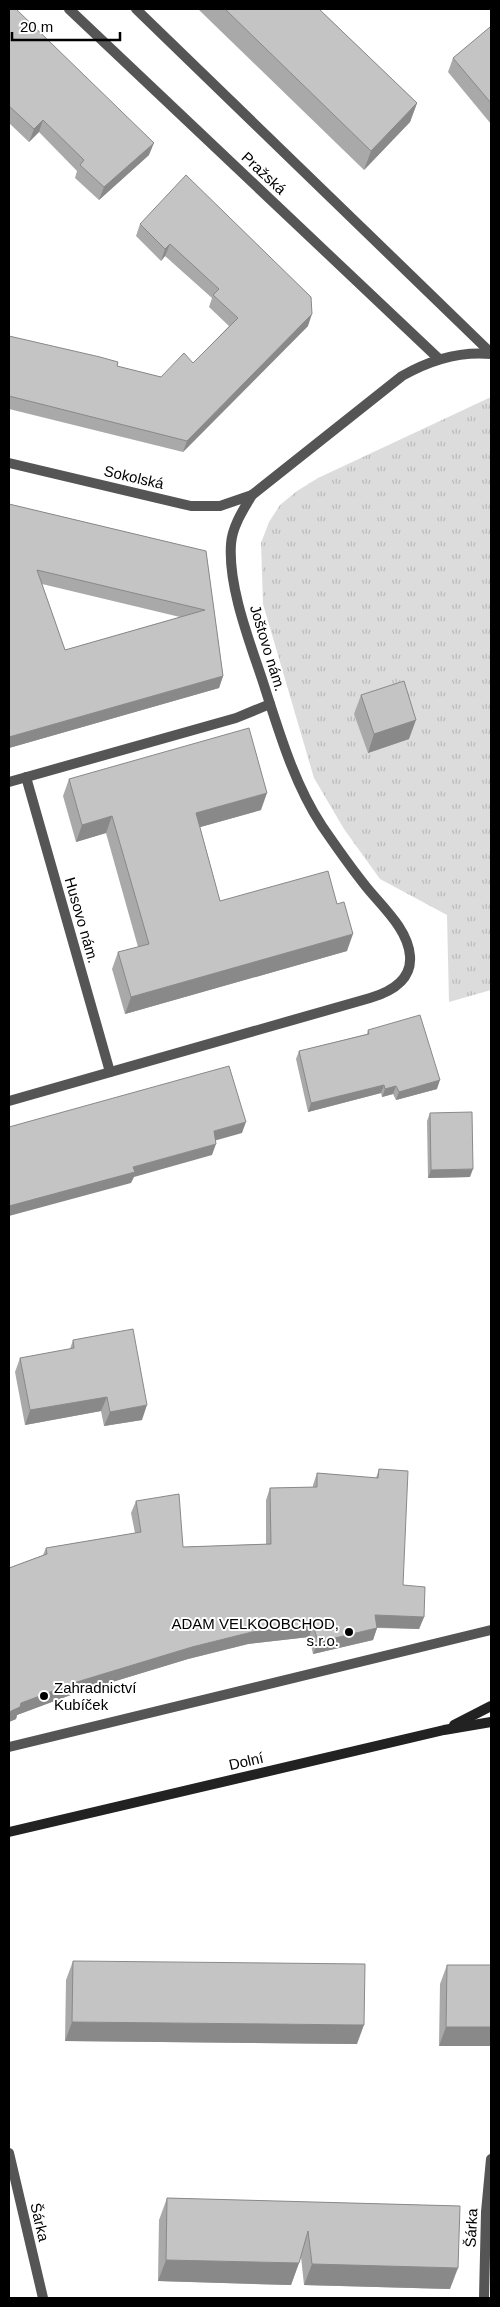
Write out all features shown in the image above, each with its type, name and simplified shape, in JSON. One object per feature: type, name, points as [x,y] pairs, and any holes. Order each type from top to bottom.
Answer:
[{"type":"main road","points":[[444,1730],[491,1706]]},
{"type":"main road","name":"Dolní","points":[[9,1832],[444,1730],[491,1722]]},
{"type":"street","name":"Pražská","points":[[69,9],[439,359]]},
{"type":"street","name":"Pražská","points":[[136,9],[491,354]]},
{"type":"street","name":"Joštovo nám.","points":[[110,1072],[382,994],[394,989],[403,980],[408,970],[410,957],[408,947],[395,921],[364,884],[321,824],[291,764],[240,612],[231,553],[231,541],[239,517],[252,495],[402,376],[422,365],[439,359],[462,354],[491,354]]},
{"type":"street","name":"Sokolská","points":[[9,463],[191,506],[220,506],[252,495]]},
{"type":"street","points":[[9,782],[236,718],[270,704]]},
{"type":"street","name":"Husovo nám.","points":[[26,777],[110,1072]]},
{"type":"street","points":[[9,1101],[110,1072]]},
{"type":"street","points":[[9,1747],[491,1630]]},
{"type":"street","name":"Šárka","points":[[9,2153],[43,2298]]},
{"type":"street","name":"Šárka","points":[[484,2298],[486,2212],[491,2159]]},
{"type":"green space","points":[[491,397],[491,990],[449,1002],[447,915],[380,879],[344,829],[314,778],[263,604],[261,543],[269,522],[280,505],[297,491],[318,478]]},
{"type":"building","points":[[9,9],[16,9],[154,143],[104,187],[80,165],[84,160],[43,120],[34,129],[9,106]]},
{"type":"building","points":[[225,9],[319,9],[417,103],[371,151]]},
{"type":"building","points":[[491,28],[491,103],[453,58]]},
{"type":"building","points":[[186,175],[311,297],[312,314],[187,441],[9,396],[9,336],[100,357],[118,362],[117,366],[161,377],[184,353],[193,363],[238,318],[213,295],[219,289],[170,244],[165,249],[140,224]]},
{"type":"building","points":[[9,504],[206,551],[223,676],[9,737]],"holes":[[[37,570],[205,610],[65,650]]]},
{"type":"building","points":[[404,681],[416,720],[374,734],[361,695]]},
{"type":"building","points":[[249,728],[267,793],[196,813],[220,901],[328,871],[337,904],[344,902],[353,934],[131,997],[118,952],[149,944],[112,816],[82,825],[69,779]]},
{"type":"building","points":[[420,1015],[440,1080],[399,1092],[396,1086],[385,1089],[384,1085],[311,1103],[299,1051],[369,1034],[368,1030]]},
{"type":"building","points":[[229,1066],[246,1122],[214,1131],[216,1144],[133,1167],[135,1172],[9,1206],[9,1127]]},
{"type":"building","points":[[472,1112],[473,1169],[431,1170],[430,1113]]},
{"type":"building","points":[[133,1329],[147,1405],[110,1412],[107,1397],[30,1410],[20,1358],[74,1348],[73,1340]]},
{"type":"building","points":[[379,1469],[408,1471],[403,1585],[425,1587],[424,1617],[375,1615],[377,1628],[318,1642],[313,1625],[252,1632],[192,1647],[80,1681],[21,1703],[20,1707],[9,1712],[9,1568],[47,1554],[46,1548],[141,1532],[136,1501],[179,1494],[183,1547],[271,1544],[270,1488],[317,1487],[317,1473],[378,1478]]},
{"type":"building","points":[[73,1961],[365,1964],[364,2025],[72,2022]]},
{"type":"building","points":[[447,1965],[491,1965],[491,2027],[446,2027]]},
{"type":"building","points":[[167,2198],[460,2206],[458,2268],[312,2264],[308,2231],[299,2263],[166,2260]]},
{"type":"place","name":"ADAM VELKOOBCHOD, s.r.o.","points":[[349,1632]]},
{"type":"place","name":"Zahradnictví Kubíček","points":[[44,1696]]}]
